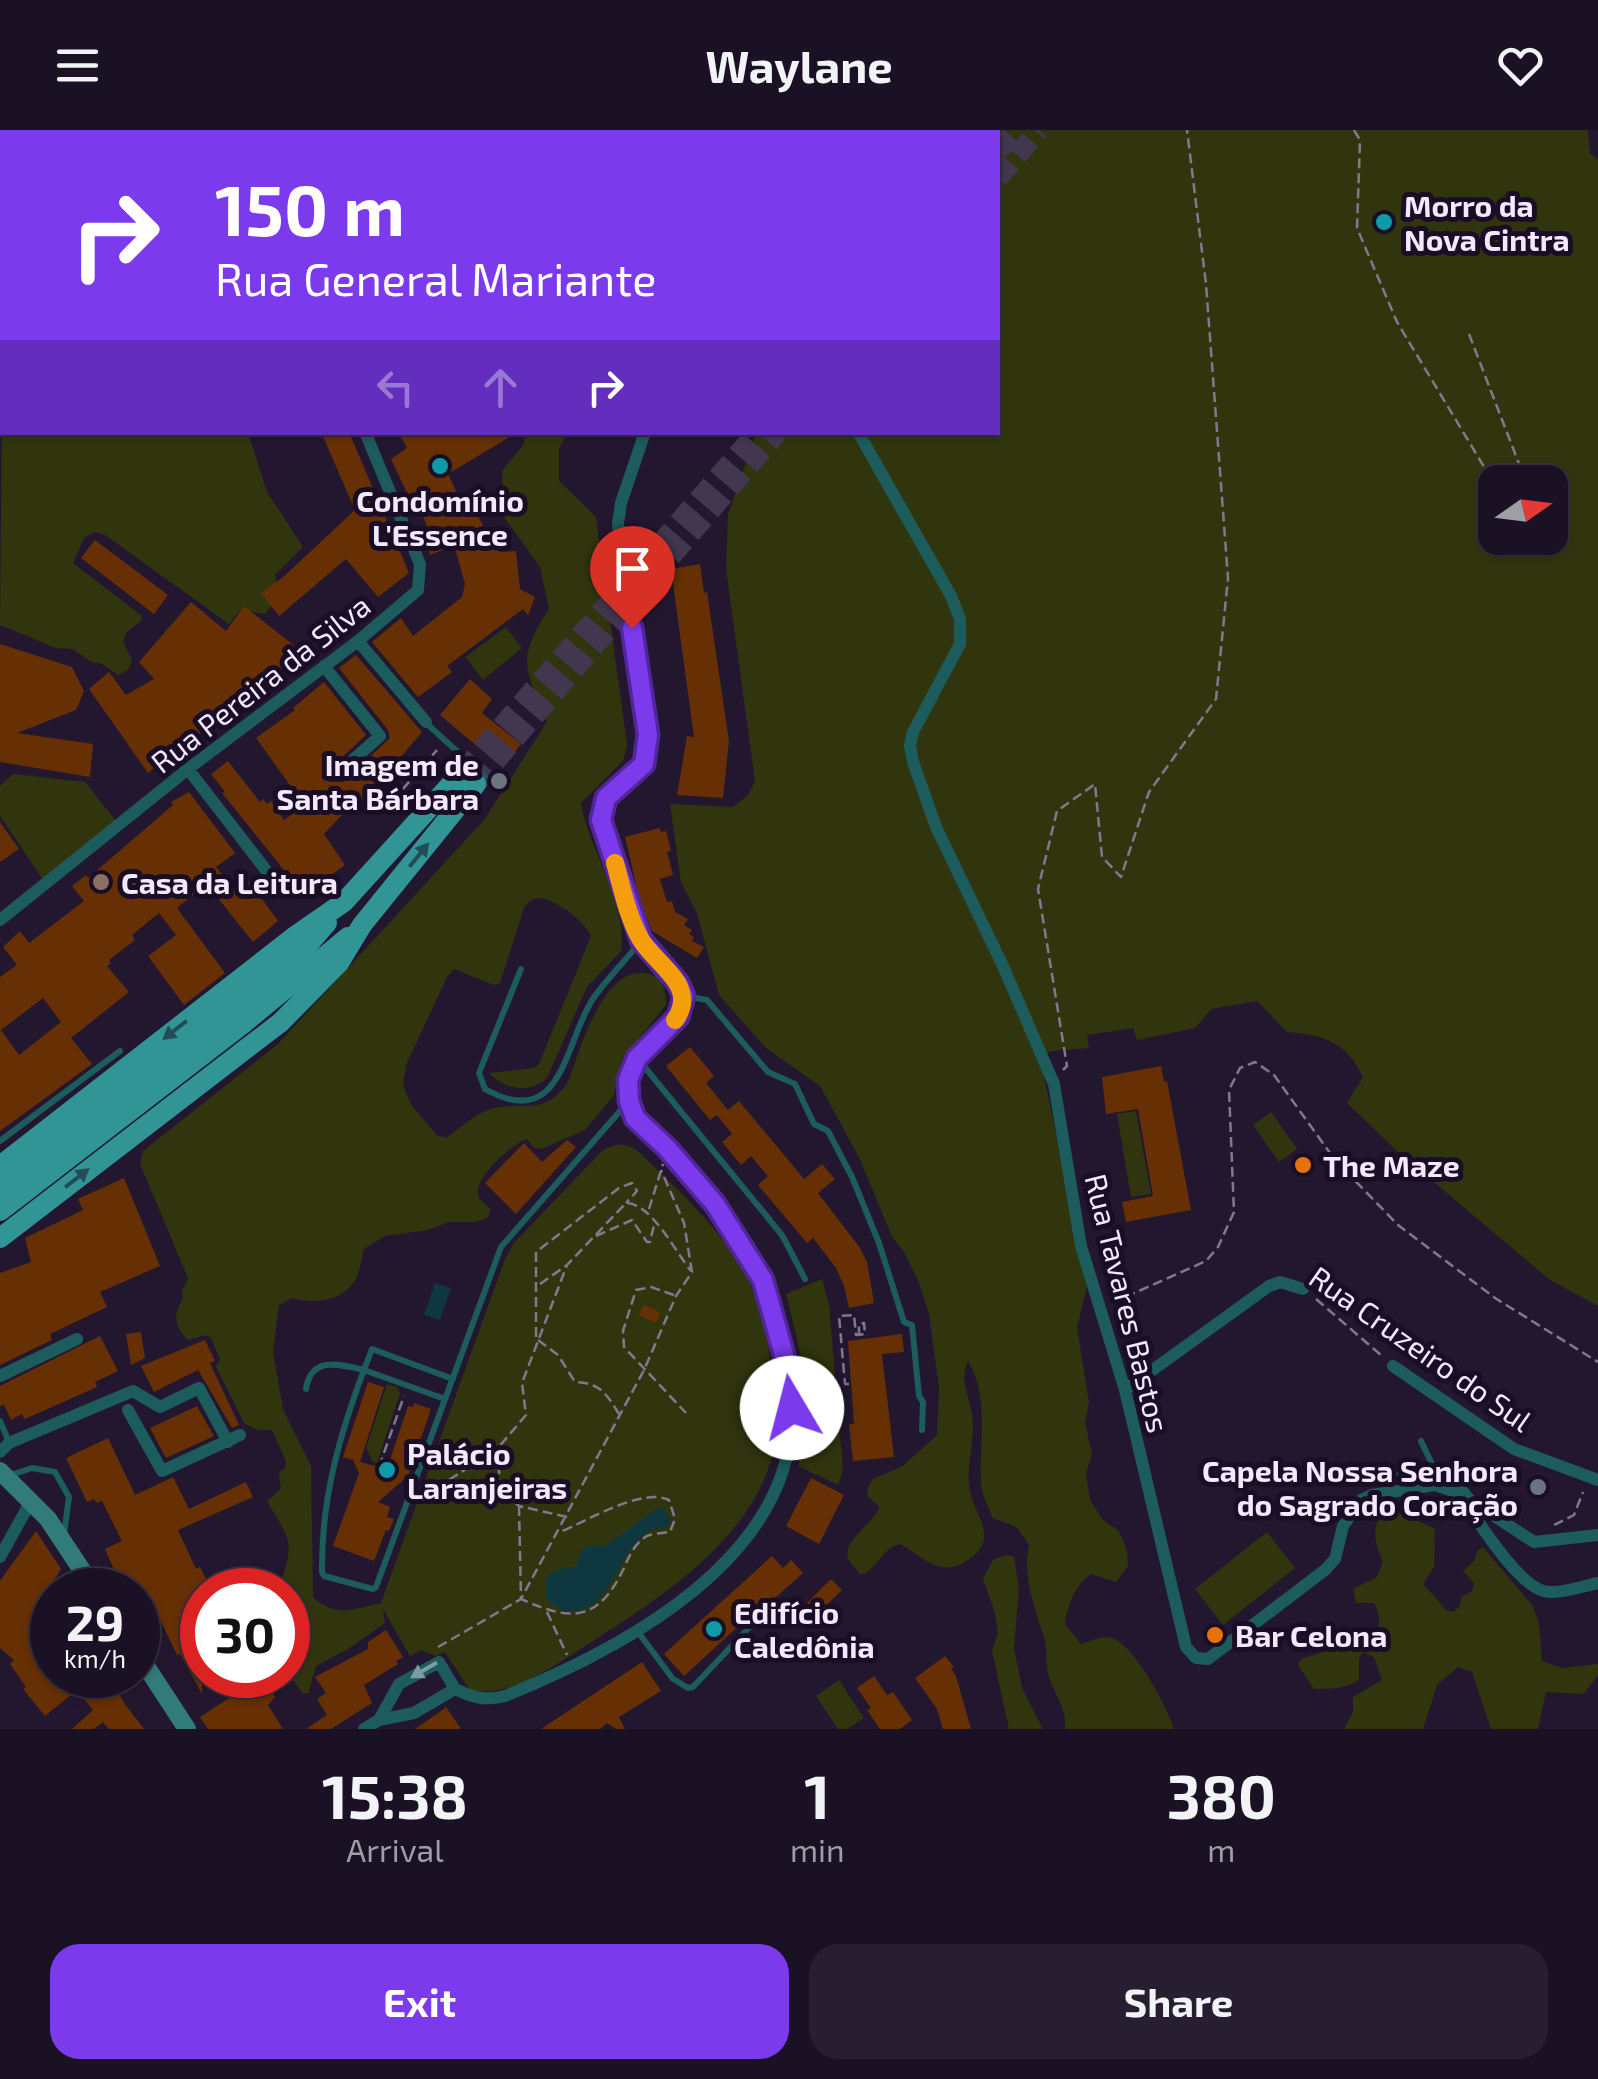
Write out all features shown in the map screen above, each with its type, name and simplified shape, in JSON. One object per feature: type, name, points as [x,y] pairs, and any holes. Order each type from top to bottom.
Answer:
[{"type":"main road","points":[[0,1211],[239,1015],[300,954],[344,902],[478,780]]},
{"type":"main road","points":[[0,1238],[281,1022],[313,993],[478,780]]},
{"type":"main road","points":[[0,1166],[294,936],[344,902]]},
{"type":"main road","points":[[0,1189],[362,925]]},
{"type":"main road","points":[[3,1474],[31,1501],[81,1568]]},
{"type":"main road","points":[[160,1689],[185,1728]]},
{"type":"street","name":"Rua Pereira da Silva","points":[[0,920],[418,590],[420,564],[366,435]]},
{"type":"street","points":[[382,1724],[399,1684],[438,1662],[455,1689],[475,1699],[505,1696],[637,1631],[678,1603],[723,1565],[759,1519],[780,1475],[789,1442],[792,1408],[784,1355],[763,1280],[715,1204],[635,1118],[629,1101],[628,1080],[637,1058],[678,1017],[684,996],[678,983],[641,940],[601,811],[606,798],[644,764],[648,735],[618,524],[621,503],[644,435]]},
{"type":"street","name":"Rua Tavares Bastos","points":[[860,435],[951,596],[960,619],[960,644],[914,732],[910,746],[912,762],[936,827],[1004,966],[1054,1084],[1081,1246],[1125,1390],[1186,1647],[1196,1658],[1208,1659],[1224,1650],[1332,1564],[1343,1526],[1361,1500],[1435,1485],[1459,1493]]},
{"type":"street","points":[[358,640],[426,722]]},
{"type":"street","points":[[324,666],[380,736],[336,775]]},
{"type":"street","points":[[188,768],[282,891]]},
{"type":"street","name":"Rua Cruzeiro do Sul","points":[[1125,1390],[1268,1286],[1280,1282],[1304,1289]]},
{"type":"street","points":[[0,1376],[77,1340]]},
{"type":"street","name":"Rua Cruzeiro do Sul","points":[[1393,1366],[1514,1449],[1593,1479]]},
{"type":"street","points":[[5,1448],[125,1392],[139,1392],[160,1408],[199,1388],[234,1438],[162,1472],[128,1410]]},
{"type":"street","points":[[1459,1493],[1534,1542],[1598,1535]]},
{"type":"street","points":[[1459,1493],[1506,1558],[1538,1589],[1547,1593],[1598,1583]]},
{"type":"street","points":[[0,1557],[31,1501]]},
{"type":"street","points":[[364,1729],[414,1713],[455,1689]]},
{"type":"lane","points":[[426,722],[478,780]]},
{"type":"lane","points":[[521,970],[479,1073],[480,1081],[492,1093],[512,1100],[526,1100],[551,1089],[592,1000],[641,940]]},
{"type":"lane","points":[[684,996],[707,1000],[768,1072],[794,1084],[814,1124],[828,1132],[880,1243],[904,1322],[912,1325],[918,1396],[923,1402],[922,1430]]},
{"type":"lane","points":[[0,1142],[120,1050]]},
{"type":"lane","points":[[637,1058],[782,1235],[806,1279]]},
{"type":"lane","points":[[452,1379],[372,1349],[343,1425],[330,1474],[324,1576],[367,1589],[376,1587],[501,1247],[629,1101]]},
{"type":"lane","points":[[306,1389],[310,1374],[324,1364],[334,1363],[445,1399]]},
{"type":"lane","points":[[0,1421],[5,1448]]},
{"type":"lane","points":[[1421,1441],[1434,1468]]},
{"type":"lane","points":[[3,1474],[32,1468],[55,1472],[69,1497],[62,1540]]},
{"type":"lane","points":[[1390,1474],[1449,1469],[1475,1503]]},
{"type":"lane","points":[[637,1631],[674,1679],[688,1688],[761,1615]]},
{"type":"path","points":[[1054,1084],[1066,1066],[1038,889],[1057,810],[1095,784],[1102,857],[1121,877],[1149,792],[1216,699],[1228,578],[1206,284],[1187,130]]},
{"type":"path","points":[[1354,130],[1360,140],[1357,228],[1397,322],[1483,465]]},
{"type":"path","points":[[1469,334],[1519,465]]},
{"type":"path","points":[[402,790],[444,741]]},
{"type":"path","points":[[1102,1308],[1206,1261],[1218,1248],[1234,1212],[1230,1090],[1240,1068],[1255,1062],[1274,1075],[1335,1160],[1398,1225],[1495,1298],[1598,1362]]},
{"type":"path","points":[[648,1212],[667,1148]]},
{"type":"path","points":[[428,1654],[521,1600],[644,1370],[676,1296],[692,1272],[684,1223],[661,1170]]},
{"type":"path","points":[[536,1339],[536,1252],[619,1188],[632,1183],[637,1191],[626,1203],[568,1265],[538,1284]]},
{"type":"path","points":[[626,1203],[637,1203],[648,1212],[692,1272]]},
{"type":"path","points":[[592,1238],[632,1220],[650,1242],[654,1224]]},
{"type":"path","points":[[419,1498],[498,1448],[526,1415],[522,1383],[568,1265]]},
{"type":"path","points":[[676,1296],[642,1287],[632,1297],[623,1331],[624,1347],[686,1412]]},
{"type":"path","name":"Rua Cruzeiro do Sul","points":[[1304,1289],[1393,1366]]},
{"type":"path","points":[[850,1384],[844,1384],[839,1316],[854,1314],[856,1335],[860,1335]]},
{"type":"path","points":[[536,1339],[558,1355],[575,1382],[595,1383],[604,1391],[620,1416]]},
{"type":"path","points":[[380,1467],[407,1385]]},
{"type":"path","points":[[498,1448],[500,1490],[519,1506],[567,1518]]},
{"type":"path","points":[[1547,1541],[1548,1528],[1574,1515],[1593,1479]]},
{"type":"path","points":[[521,1600],[570,1616],[581,1614],[612,1591],[642,1540],[670,1532],[675,1519],[669,1500],[658,1495],[642,1496],[559,1533]]},
{"type":"path","points":[[519,1506],[521,1600]]},
{"type":"path","points":[[546,1610],[558,1640]]},
{"type":"green space","points":[[1000,130],[1588,130],[1590,154],[1598,159],[1598,1306],[1550,1280],[1397,1151],[1347,1103],[1363,1077],[1342,1048],[1313,1035],[1287,1032],[1257,1001],[1211,1009],[1195,1028],[1137,1040],[1133,1028],[1087,1035],[1089,1048],[1052,1051],[1040,1056],[1087,1286],[1077,1328],[1089,1402],[1085,1422],[1092,1454],[1086,1474],[1090,1500],[1103,1520],[1119,1531],[1127,1550],[1128,1566],[1116,1582],[1091,1574],[1085,1579],[1073,1596],[1065,1624],[1081,1644],[1104,1637],[1121,1643],[1149,1679],[1174,1729],[1065,1729],[1030,1592],[1029,1545],[1017,1527],[993,1518],[982,1490],[981,1404],[968,1361],[965,1381],[973,1424],[969,1482],[984,1529],[982,1546],[968,1560],[941,1567],[900,1544],[860,1575],[847,1555],[853,1540],[877,1512],[879,1506],[867,1496],[873,1479],[903,1466],[937,1435],[939,1388],[929,1314],[919,1283],[892,1237],[860,1159],[820,1086],[766,1048],[719,995],[697,913],[681,882],[670,804],[733,807],[748,795],[755,781],[726,569],[728,515],[755,435],[1000,435]]},
{"type":"green space","points":[[2,435],[249,435],[267,492],[303,547],[275,575],[279,596],[265,614],[240,610],[229,624],[105,535],[95,532],[84,538],[73,563],[142,616],[123,641],[132,661],[128,670],[118,675],[73,649],[56,648],[0,625]]},
{"type":"green space","points":[[525,435],[566,435],[559,449],[559,481],[596,517],[627,745],[623,761],[581,803],[619,913],[621,951],[587,987],[547,1078],[525,1088],[502,1083],[489,1073],[534,1068],[539,1064],[591,936],[560,906],[544,899],[531,900],[524,908],[500,983],[494,985],[454,969],[447,977],[406,1065],[403,1085],[412,1106],[437,1135],[446,1138],[488,1110],[542,1104],[558,1094],[567,1084],[596,1012],[618,982],[633,974],[654,976],[663,986],[666,1005],[622,1059],[614,1095],[585,1130],[541,1149],[534,1148],[527,1139],[503,1155],[486,1173],[478,1191],[479,1198],[491,1209],[488,1217],[385,1236],[364,1249],[356,1279],[341,1294],[317,1301],[292,1298],[279,1305],[273,1352],[283,1409],[311,1466],[313,1597],[337,1610],[381,1603],[505,1259],[513,1244],[602,1151],[612,1146],[626,1145],[640,1153],[714,1229],[744,1273],[764,1323],[778,1421],[772,1458],[758,1492],[713,1551],[654,1600],[534,1677],[501,1690],[469,1689],[445,1652],[436,1656],[421,1650],[410,1656],[383,1609],[385,1623],[316,1666],[310,1687],[310,1568],[285,1568],[289,1552],[286,1535],[267,1501],[281,1489],[279,1472],[286,1461],[272,1430],[257,1430],[244,1423],[216,1367],[220,1359],[211,1338],[205,1335],[188,1340],[180,1330],[176,1315],[188,1278],[140,1164],[143,1151],[278,1044],[484,820],[547,722],[527,665],[531,641],[549,609],[540,567],[504,517],[502,471],[524,444]]},
{"type":"green space","points":[[506,627],[522,648],[483,680],[465,657]]},
{"type":"green space","points":[[13,774],[85,782],[116,821],[44,881],[0,816],[0,786]]},
{"type":"green space","points":[[1136,1111],[1151,1194],[1131,1197],[1117,1114]]},
{"type":"green space","points":[[1271,1112],[1297,1149],[1279,1162],[1253,1125]]},
{"type":"green space","points":[[822,1279],[829,1304],[843,1470],[838,1485],[798,1466],[806,1403],[801,1357],[786,1294]]},
{"type":"green space","points":[[387,1384],[397,1387],[400,1393],[377,1463],[366,1448]]},
{"type":"green space","points":[[1390,1507],[1435,1529],[1434,1567],[1423,1584],[1446,1610],[1454,1612],[1461,1597],[1472,1591],[1474,1583],[1463,1571],[1483,1547],[1532,1605],[1539,1623],[1542,1661],[1562,1668],[1598,1664],[1598,1675],[1584,1694],[1546,1692],[1538,1729],[1491,1729],[1472,1672],[1458,1667],[1437,1685],[1423,1729],[1344,1729],[1353,1712],[1353,1697],[1382,1680],[1374,1657],[1363,1652],[1359,1658],[1359,1680],[1331,1689],[1314,1689],[1298,1665],[1301,1659],[1354,1645],[1376,1632],[1379,1615],[1374,1603],[1356,1603],[1353,1589],[1377,1577],[1383,1562],[1376,1525]]},
{"type":"green space","points":[[1267,1532],[1295,1568],[1223,1625],[1195,1589]]},
{"type":"green space","points":[[1014,1557],[1019,1588],[1014,1648],[1022,1688],[1043,1729],[1009,1729],[992,1651],[998,1632],[983,1578],[994,1559]]},
{"type":"green space","points":[[839,1680],[864,1718],[847,1729],[838,1729],[816,1696]]},
{"type":"shaded area","points":[[435,1283],[451,1288],[440,1320],[424,1315]]},
{"type":"shaded area","points":[[665,1508],[668,1526],[649,1531],[635,1543],[604,1594],[594,1603],[565,1612],[546,1599],[546,1577],[553,1571],[576,1566],[585,1547],[606,1545],[656,1509]]},
{"type":"building","points":[[322,435],[350,435],[409,573],[378,597],[346,559],[279,616],[261,593],[355,510]]},
{"type":"building","points":[[400,435],[513,435],[448,474],[460,500],[468,496],[487,534],[495,531],[500,552],[516,551],[520,589],[535,597],[528,615],[523,609],[447,666],[452,672],[418,697],[372,642],[401,618],[413,636],[462,597],[465,584],[454,545],[430,555],[427,541],[433,539],[391,459],[407,448]]},
{"type":"building","points":[[95,540],[168,595],[154,614],[81,558]]},
{"type":"building","points":[[700,564],[729,741],[723,798],[677,795],[687,736],[694,737],[671,569]]},
{"type":"building","points":[[191,602],[226,631],[244,606],[301,651],[282,670],[276,666],[242,693],[178,755],[176,751],[148,773],[89,689],[109,672],[126,695],[154,679],[139,662]]},
{"type":"building","points":[[0,644],[72,667],[84,691],[76,710],[17,733],[93,744],[90,777],[0,762]]},
{"type":"building","points":[[356,655],[422,732],[355,811],[351,805],[324,834],[345,865],[304,895],[211,774],[228,761],[260,802],[271,801],[284,820],[305,806],[256,738],[295,710],[324,682],[366,735],[327,771],[329,782],[343,782],[390,738],[388,730],[339,668]]},
{"type":"building","points":[[470,679],[492,699],[482,713],[521,744],[503,768],[440,715]]},
{"type":"building","points":[[189,792],[235,853],[216,867],[233,888],[246,877],[278,921],[253,942],[210,888],[201,895],[198,891],[177,908],[225,973],[184,1005],[148,956],[176,935],[159,913],[132,935],[135,940],[109,960],[107,966],[129,992],[71,1038],[92,1064],[0,1131],[0,977],[17,965],[3,947],[20,931],[29,943],[84,901],[72,886],[86,875],[88,878],[173,805],[171,802]],"holes":[[[43,998],[61,1022],[19,1055],[1,1030]]]},
{"type":"building","points":[[0,822],[19,849],[0,862]]},
{"type":"building","points":[[660,828],[661,832],[666,831],[673,875],[660,879],[667,902],[672,901],[675,912],[688,919],[684,925],[692,930],[692,941],[704,947],[697,958],[652,931],[638,893],[625,837]]},
{"type":"building","points":[[690,1047],[714,1076],[706,1083],[728,1110],[739,1101],[804,1179],[822,1164],[835,1179],[818,1193],[860,1248],[867,1262],[874,1303],[849,1308],[836,1268],[813,1238],[807,1243],[758,1185],[768,1176],[751,1156],[741,1165],[722,1142],[732,1134],[717,1115],[710,1120],[666,1066]]},
{"type":"building","points":[[1161,1066],[1191,1210],[1126,1222],[1122,1202],[1153,1196],[1138,1109],[1106,1114],[1102,1077]]},
{"type":"building","points":[[567,1140],[576,1147],[516,1214],[485,1183],[524,1143],[542,1162]]},
{"type":"building","points":[[124,1178],[160,1266],[100,1292],[107,1307],[50,1334],[52,1340],[0,1365],[0,1273],[31,1262],[25,1238],[83,1210],[78,1199]]},
{"type":"building","points":[[643,1305],[660,1312],[656,1323],[639,1315]]},
{"type":"building","points":[[141,1332],[145,1358],[131,1365],[126,1334]]},
{"type":"building","points":[[902,1334],[904,1352],[882,1354],[894,1457],[853,1461],[848,1341]]},
{"type":"building","points":[[100,1336],[118,1371],[95,1382],[97,1387],[25,1419],[22,1414],[11,1420],[4,1405],[0,1406],[0,1386]]},
{"type":"building","points":[[205,1340],[215,1361],[210,1363],[239,1425],[232,1428],[198,1370],[154,1392],[141,1366]]},
{"type":"building","name":"Palácio Laranjeiras","points":[[368,1382],[384,1387],[360,1462],[387,1469],[408,1406],[413,1407],[414,1403],[431,1409],[408,1476],[378,1502],[390,1507],[387,1517],[394,1519],[374,1561],[333,1546],[359,1473],[353,1460],[343,1457]]},
{"type":"building","points":[[197,1406],[214,1436],[166,1458],[150,1428]]},
{"type":"building","points":[[108,1438],[135,1495],[173,1477],[189,1509],[246,1482],[253,1497],[178,1530],[196,1568],[180,1568],[180,1654],[177,1655],[160,1619],[160,1568],[113,1568],[105,1549],[122,1541],[102,1501],[87,1502],[66,1458]]},
{"type":"building","points":[[811,1478],[844,1495],[819,1544],[786,1526]]},
{"type":"building","points":[[36,1531],[60,1568],[30,1568],[30,1698],[10,1664],[14,1660],[0,1648],[0,1581]]},
{"type":"building","name":"Edifício Caledônia","points":[[772,1556],[783,1568],[791,1560],[803,1573],[684,1676],[664,1654]]},
{"type":"building","points":[[831,1579],[842,1590],[817,1614],[807,1603]]},
{"type":"building","points":[[386,1630],[403,1657],[364,1685],[372,1703],[331,1729],[306,1729],[327,1715],[317,1699],[326,1693],[315,1677],[368,1649],[368,1642]]},
{"type":"building","points":[[945,1656],[954,1667],[951,1669],[971,1729],[943,1729],[937,1709],[915,1678]]},
{"type":"building","points":[[642,1662],[661,1691],[619,1717],[625,1729],[607,1723],[600,1729],[541,1729]]},
{"type":"building","points":[[874,1676],[887,1695],[893,1692],[912,1720],[900,1729],[880,1729],[867,1710],[871,1708],[857,1688]]},
{"type":"building","points":[[30,1698],[67,1698],[45,1716]]},
{"type":"building","points":[[83,1698],[121,1698],[144,1729],[109,1729],[103,1722],[94,1729],[72,1729],[93,1710]]},
{"type":"building","points":[[229,1698],[274,1698],[268,1705],[283,1729],[208,1729],[200,1717]]},
{"type":"building","points":[[446,1707],[461,1729],[415,1729],[441,1711]]},
{"type":"tunnel","points":[[1000,149],[1016,130]]},
{"type":"tunnel","points":[[1000,176],[1039,130]]},
{"type":"tunnel","points":[[462,772],[754,435]]},
{"type":"tunnel","points":[[476,784],[775,435]]},
{"type":"slow traffic","points":[[615,863],[641,940],[678,983],[684,996],[675,1020]]},
{"type":"place","name":"Morro da Nova Cintra","points":[[1384,222]]},
{"type":"place","name":"Condomínio L'Essence","points":[[440,466]]},
{"type":"place","name":"Imagem de Santa Bárbara","points":[[499,781]]},
{"type":"place","name":"Casa da Leitura","points":[[101,882]]},
{"type":"place","name":"The Maze","points":[[1303,1165]]},
{"type":"place","name":"Palácio Laranjeiras","points":[[387,1470]]},
{"type":"place","name":"Capela Nossa Senhora do Sagrado Coração","points":[[1538,1487]]},
{"type":"place","name":"Edifício Caledônia","points":[[714,1629]]},
{"type":"place","name":"Bar Celona","points":[[1215,1635]]},
{"type":"route","points":[[632,628],[648,735],[644,764],[606,798],[601,820],[641,940],[678,983],[684,996],[678,1017],[637,1058],[628,1080],[629,1101],[635,1118],[715,1204],[763,1280],[784,1355],[792,1408]]}]
